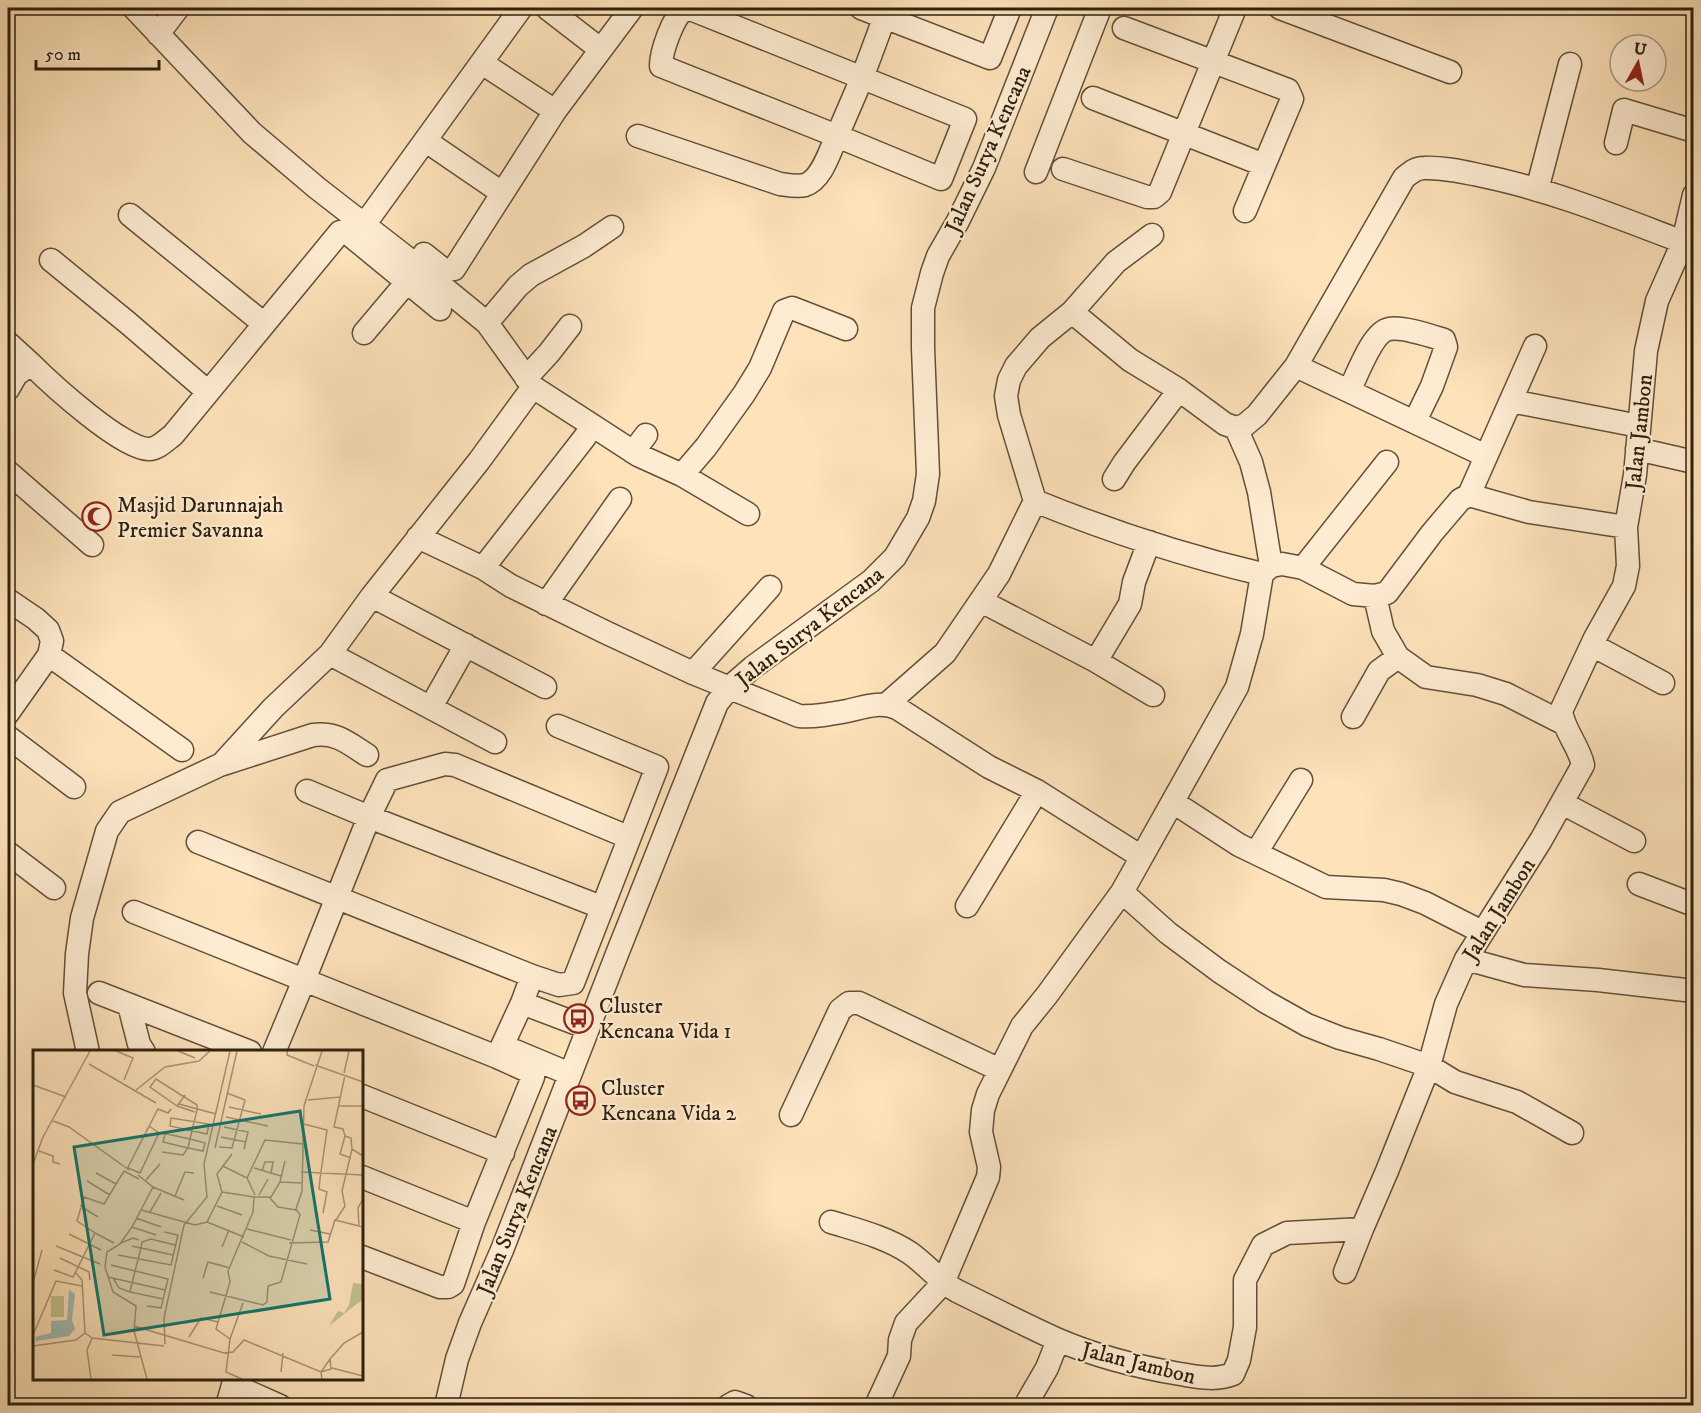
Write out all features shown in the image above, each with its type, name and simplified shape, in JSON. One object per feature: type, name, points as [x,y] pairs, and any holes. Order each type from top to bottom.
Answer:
[{"type":"street","points":[[134,8],[252,133],[367,219],[444,270],[454,269],[555,111],[632,8]]},
{"type":"street","points":[[158,34],[178,8]]},
{"type":"street","points":[[367,219],[521,8]]},
{"type":"street","points":[[547,8],[600,49]]},
{"type":"street","points":[[861,8],[887,12],[990,58],[1010,8]]},
{"type":"street","name":"Jalan Surya Kencana","points":[[446,1406],[457,1359],[470,1323],[502,1250],[717,704],[730,687],[753,667],[871,581],[895,557],[918,518],[924,501],[928,474],[923,308],[938,256],[984,168],[1047,8]]},
{"type":"street","points":[[1036,172],[1100,8]]},
{"type":"street","points":[[1063,169],[1147,197],[1154,197],[1160,192],[1235,8]]},
{"type":"street","points":[[1280,8],[1450,72]]},
{"type":"street","points":[[684,9],[693,10],[965,119],[941,179],[837,136],[661,66],[661,57],[678,14],[684,9]]},
{"type":"street","points":[[638,136],[780,184],[806,185],[817,177],[837,136],[887,12]]},
{"type":"street","points":[[1124,27],[1291,93],[1292,99],[1245,211]]},
{"type":"street","points":[[483,63],[555,111]]},
{"type":"street","points":[[1537,190],[1570,64]]},
{"type":"street","points":[[1093,98],[1264,165]]},
{"type":"street","points":[[1616,143],[1624,110],[1694,131]]},
{"type":"street","points":[[426,141],[502,192]]},
{"type":"street","points":[[1072,312],[1130,360],[1179,390],[1225,424],[1236,428],[1245,425],[1257,415],[1296,366],[1404,178],[1412,171],[1422,168],[1446,169],[1507,181],[1603,212],[1683,242]]},
{"type":"street","name":"Jalan Jambon","points":[[831,1222],[886,1240],[909,1253],[943,1283],[1058,1340],[1101,1355],[1158,1370],[1207,1378],[1223,1378],[1233,1374],[1239,1360],[1245,1327],[1245,1280],[1263,1245],[1287,1233],[1362,1229],[1429,1066],[1446,1004],[1466,959],[1541,840],[1583,765],[1580,753],[1563,723],[1561,711],[1592,645],[1624,586],[1628,566],[1626,527],[1635,475],[1646,351],[1657,301],[1683,242],[1694,195]]},
{"type":"street","points":[[130,215],[263,323]]},
{"type":"street","points":[[367,219],[419,267],[487,323],[530,382],[640,443],[682,475],[748,514]]},
{"type":"street","points":[[487,323],[518,286],[531,275],[584,246],[612,226]]},
{"type":"street","points":[[8,343],[50,383],[100,425],[135,446],[148,450],[160,446],[173,435],[340,232],[349,233],[440,309]]},
{"type":"street","points":[[887,704],[945,652],[999,574],[1035,501],[1009,415],[1006,396],[1009,380],[1016,366],[1040,338],[1072,312],[1116,262],[1152,235]]},
{"type":"street","points":[[51,260],[207,391]]},
{"type":"street","points":[[364,333],[407,282]]},
{"type":"street","points":[[682,475],[706,447],[760,368],[784,310],[792,308],[846,329]]},
{"type":"street","points":[[222,764],[273,708],[330,654],[372,596],[479,461],[530,382],[570,326]]},
{"type":"street","points":[[1349,391],[1372,344],[1379,334],[1387,329],[1398,328],[1444,340],[1446,347],[1432,386],[1415,422]]},
{"type":"street","points":[[1035,501],[1087,522],[1198,558],[1267,570],[1282,564],[1303,568],[1353,594],[1375,596],[1387,593],[1432,533],[1460,500],[1469,495],[1535,346]]},
{"type":"street","points":[[8,389],[16,375],[31,364]]},
{"type":"street","points":[[1296,366],[1486,456]]},
{"type":"street","points":[[1114,479],[1179,390]]},
{"type":"street","points":[[1511,401],[1639,426]]},
{"type":"street","points":[[876,1406],[899,1356],[900,1340],[906,1323],[943,1283],[988,1177],[989,1167],[981,1132],[984,1110],[988,1094],[1022,1026],[1122,892],[1140,856],[1237,687],[1267,570],[1254,472],[1236,428]]},
{"type":"street","points":[[483,568],[585,437]]},
{"type":"street","points":[[1637,450],[1694,462]]},
{"type":"street","points":[[1303,568],[1387,462]]},
{"type":"street","points":[[8,472],[92,545]]},
{"type":"street","points":[[1469,495],[1529,512],[1626,527]]},
{"type":"street","points":[[546,604],[620,499]]},
{"type":"street","points":[[418,537],[483,568],[546,604],[693,673],[799,717],[812,717],[875,704],[887,704],[897,708],[989,767],[1036,791],[1140,856]]},
{"type":"street","points":[[1096,661],[1130,604],[1134,582],[1149,542]]},
{"type":"street","points":[[693,673],[770,587]]},
{"type":"street","points":[[372,596],[545,687]]},
{"type":"street","points":[[1375,596],[1383,631],[1398,657],[1426,677],[1478,685],[1506,694],[1563,723]]},
{"type":"street","points":[[8,600],[48,630],[52,641],[50,655],[8,713]]},
{"type":"street","points":[[981,601],[1096,661],[1153,695]]},
{"type":"street","points":[[431,707],[465,645]]},
{"type":"street","points":[[1592,645],[1664,683]]},
{"type":"street","points":[[330,654],[495,742]]},
{"type":"street","points":[[50,655],[182,750]]},
{"type":"street","points":[[1353,717],[1379,671],[1398,657]]},
{"type":"street","points":[[198,842],[338,896],[532,976],[559,985],[573,983],[657,767],[558,726]]},
{"type":"street","points":[[88,1050],[75,993],[77,954],[82,918],[106,831],[120,812],[222,764],[313,735],[337,736],[367,755]]},
{"type":"street","points":[[8,736],[74,787]]},
{"type":"street","points":[[275,1050],[369,817],[387,780],[445,764],[455,765],[628,837]]},
{"type":"street","points":[[1256,854],[1301,780]]},
{"type":"street","points":[[307,791],[601,907]]},
{"type":"street","points":[[967,906],[1036,791]]},
{"type":"street","points":[[1173,802],[1239,845],[1326,887],[1384,890],[1401,894],[1425,903],[1482,932]]},
{"type":"street","points":[[1562,803],[1634,841]]},
{"type":"street","points":[[8,853],[54,888]]},
{"type":"street","points":[[1639,884],[1694,905]]},
{"type":"street","points":[[1122,892],[1168,933],[1219,971],[1266,1002],[1307,1025],[1340,1038],[1429,1066],[1455,1082],[1517,1102],[1572,1133]]},
{"type":"street","points":[[134,912],[304,980],[570,1074]]},
{"type":"street","points":[[1466,959],[1524,975],[1694,991]]},
{"type":"street","points":[[500,1051],[532,976]]},
{"type":"street","points":[[99,993],[245,1050]]},
{"type":"street","points":[[522,1003],[588,1028]]},
{"type":"street","points":[[791,1115],[840,1010],[849,1003],[859,1003],[1000,1070]]},
{"type":"street","points":[[129,1005],[143,1050]]},
{"type":"street","points":[[363,1257],[440,1287],[453,1284],[474,1222],[533,1077],[500,1051]]},
{"type":"street","points":[[363,1096],[503,1153]]},
{"type":"street","points":[[363,1177],[474,1222]]},
{"type":"street","points":[[1345,1272],[1362,1229]]},
{"type":"street","points":[[1025,1406],[1047,1368],[1058,1340]]},
{"type":"street","points":[[232,1390],[280,1406]]},
{"type":"street","points":[[728,1406],[735,1402],[747,1406]]},
{"type":"place","name":"Masjid Darunnajah Premier Savanna","points":[[96,517]]},
{"type":"place","name":"Cluster Kencana Vida 1","points":[[578,1018]]},
{"type":"place","name":"Cluster Kencana Vida 2","points":[[580,1100]]}]
